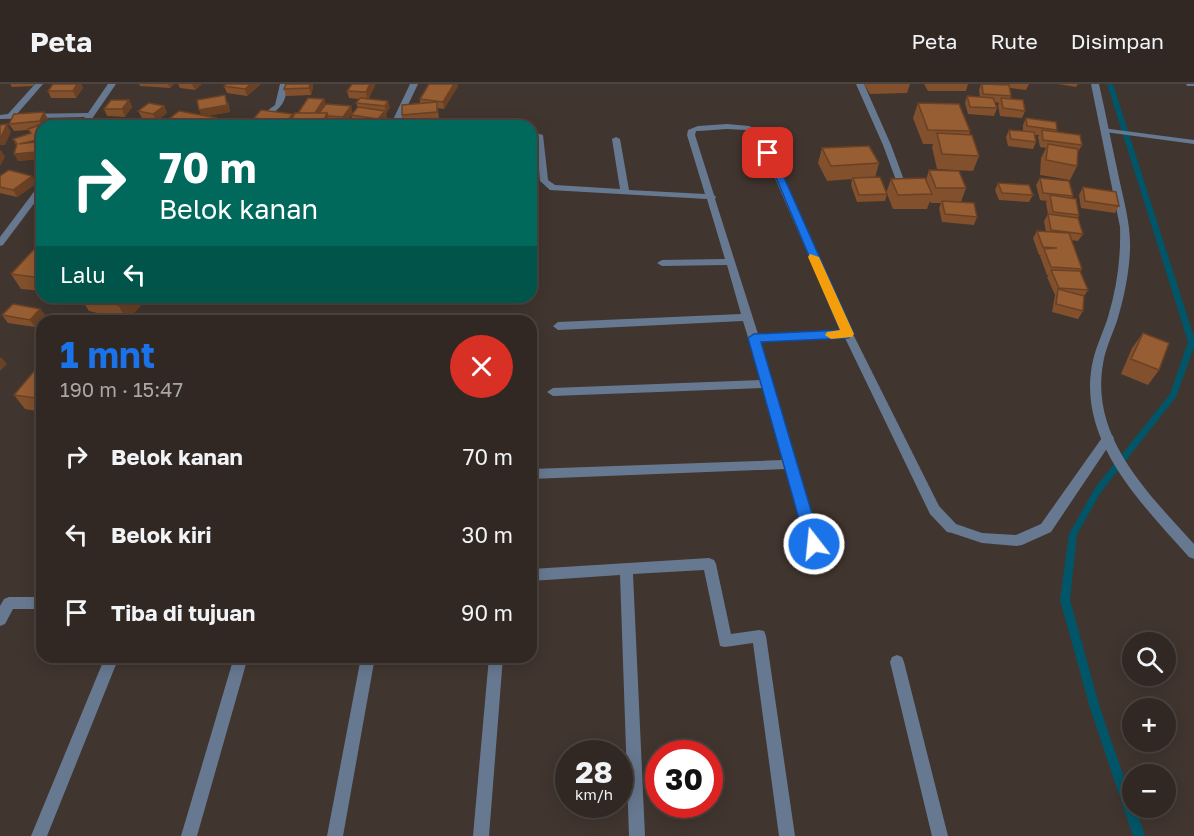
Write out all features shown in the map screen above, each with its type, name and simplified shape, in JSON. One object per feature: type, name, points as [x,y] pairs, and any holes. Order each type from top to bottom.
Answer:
[{"type":"street","points":[[10,117],[39,84]]},
{"type":"street","points":[[87,120],[112,84]]},
{"type":"street","points":[[260,120],[279,107],[283,101],[284,84]]},
{"type":"street","points":[[397,120],[414,84]]},
{"type":"street","points":[[860,84],[904,191]]},
{"type":"street","points":[[1095,84],[1125,227],[1121,288],[1097,364],[1093,398],[1096,415],[1118,459],[1145,499],[1194,553]]},
{"type":"street","points":[[0,117],[90,115]]},
{"type":"street","points":[[814,544],[712,196],[691,135],[692,130],[698,128],[754,128],[759,133],[848,334],[934,510],[952,528],[982,538],[1017,542],[1046,528],[1108,438]]},
{"type":"street","points":[[1105,130],[1194,142]]},
{"type":"street","points":[[539,135],[544,181],[548,186],[563,190],[712,196]]},
{"type":"street","points":[[616,139],[625,192]]},
{"type":"street","points":[[0,243],[36,195]]},
{"type":"street","points":[[663,263],[731,262]]},
{"type":"street","points":[[558,326],[748,317]]},
{"type":"street","points":[[754,338],[848,334]]},
{"type":"street","points":[[553,392],[767,384]]},
{"type":"street","points":[[537,474],[791,464]]},
{"type":"street","points":[[537,576],[709,564],[725,641],[759,636],[787,836]]},
{"type":"street","points":[[626,570],[637,836]]},
{"type":"street","points":[[0,620],[9,603],[36,603]]},
{"type":"street","points":[[897,662],[940,836]]},
{"type":"street","points":[[39,836],[110,663]]},
{"type":"street","points":[[189,836],[239,663]]},
{"type":"street","points":[[335,836],[367,663]]},
{"type":"street","points":[[481,836],[495,663]]},
{"type":"building","points":[[53,84],[77,84],[73,91],[48,91]]},
{"type":"building","points":[[251,84],[245,89],[224,86]]},
{"type":"building","points":[[286,84],[310,84],[309,88],[284,89]]},
{"type":"building","points":[[352,84],[370,84],[366,92],[347,91]]},
{"type":"building","points":[[429,84],[454,84],[443,102],[420,99]]},
{"type":"building","points":[[982,84],[1009,85],[1011,96],[983,94]]},
{"type":"building","points":[[225,95],[227,105],[199,110],[197,100]]},
{"type":"building","points":[[967,96],[993,98],[997,108],[970,107]]},
{"type":"building","points":[[308,98],[324,99],[315,113],[298,113]]},
{"type":"building","points":[[360,98],[388,101],[385,106],[356,103]]},
{"type":"building","points":[[1001,98],[1023,100],[1025,111],[1003,108]]},
{"type":"building","points":[[111,100],[129,100],[122,109],[104,109]]},
{"type":"building","points":[[437,102],[437,112],[402,115],[402,105]]},
{"type":"building","points":[[149,103],[164,106],[153,114],[138,111]]},
{"type":"building","points":[[918,103],[959,104],[970,131],[928,130]]},
{"type":"building","points":[[326,104],[351,106],[343,117],[328,116],[327,113],[319,113]]},
{"type":"building","points":[[358,107],[385,111],[378,119],[351,115]]},
{"type":"building","points":[[261,110],[293,114],[288,120],[254,118]]},
{"type":"building","points":[[179,111],[217,118],[214,120],[181,120],[170,118]]},
{"type":"building","points":[[44,112],[40,120],[9,124],[14,114]]},
{"type":"building","points":[[295,113],[327,113],[324,120],[291,120]]},
{"type":"building","points":[[1026,118],[1056,122],[1057,130],[1027,126]]},
{"type":"building","points":[[7,124],[1,137],[0,137],[0,125]]},
{"type":"building","points":[[36,126],[36,140],[19,144],[35,142],[36,152],[14,154],[17,144],[13,139],[31,133],[28,129]]},
{"type":"building","points":[[1009,130],[1034,132],[1036,142],[1011,139]]},
{"type":"building","points":[[1042,130],[1080,135],[1082,145],[1043,140]]},
{"type":"building","points":[[937,133],[972,135],[979,156],[942,154]]},
{"type":"building","points":[[1048,144],[1078,149],[1077,166],[1046,160]]},
{"type":"building","points":[[869,146],[879,163],[831,166],[822,148]]},
{"type":"building","points":[[9,170],[32,176],[13,190],[0,187],[0,176]]},
{"type":"building","points":[[929,170],[959,171],[966,188],[936,188]]},
{"type":"building","points":[[880,177],[887,194],[859,195],[853,178]]},
{"type":"building","points":[[925,178],[932,194],[898,195],[891,179]]},
{"type":"building","points":[[1040,178],[1069,181],[1073,196],[1043,193]]},
{"type":"building","points":[[998,183],[1029,185],[1033,195],[1002,193]]},
{"type":"building","points":[[1083,187],[1116,192],[1119,206],[1085,201]]},
{"type":"building","points":[[1050,195],[1076,199],[1079,215],[1053,212]]},
{"type":"building","points":[[942,201],[974,203],[977,217],[945,214]]},
{"type":"building","points":[[1048,214],[1078,218],[1083,234],[1051,230]]},
{"type":"building","points":[[1037,231],[1069,233],[1082,269],[1051,267],[1044,249],[1057,248],[1043,247]]},
{"type":"building","points":[[36,247],[36,274],[34,277],[11,274]]},
{"type":"building","points":[[1051,270],[1080,271],[1088,290],[1059,288]]},
{"type":"building","points":[[1058,289],[1084,296],[1083,311],[1056,304]]},
{"type":"building","points":[[13,304],[40,309],[30,320],[2,315]]},
{"type":"building","points":[[1143,333],[1169,343],[1159,370],[1131,359]]},
{"type":"building","points":[[35,370],[36,370],[36,398],[14,395]]},
{"type":"waterway","points":[[1110,84],[1192,342],[1173,395],[1098,490],[1073,534],[1065,600],[1095,708],[1139,836]]},
{"type":"slow traffic","points":[[814,257],[848,334],[831,335]]},
{"type":"route","points":[[768,153],[848,334],[754,338],[814,544]]}]
